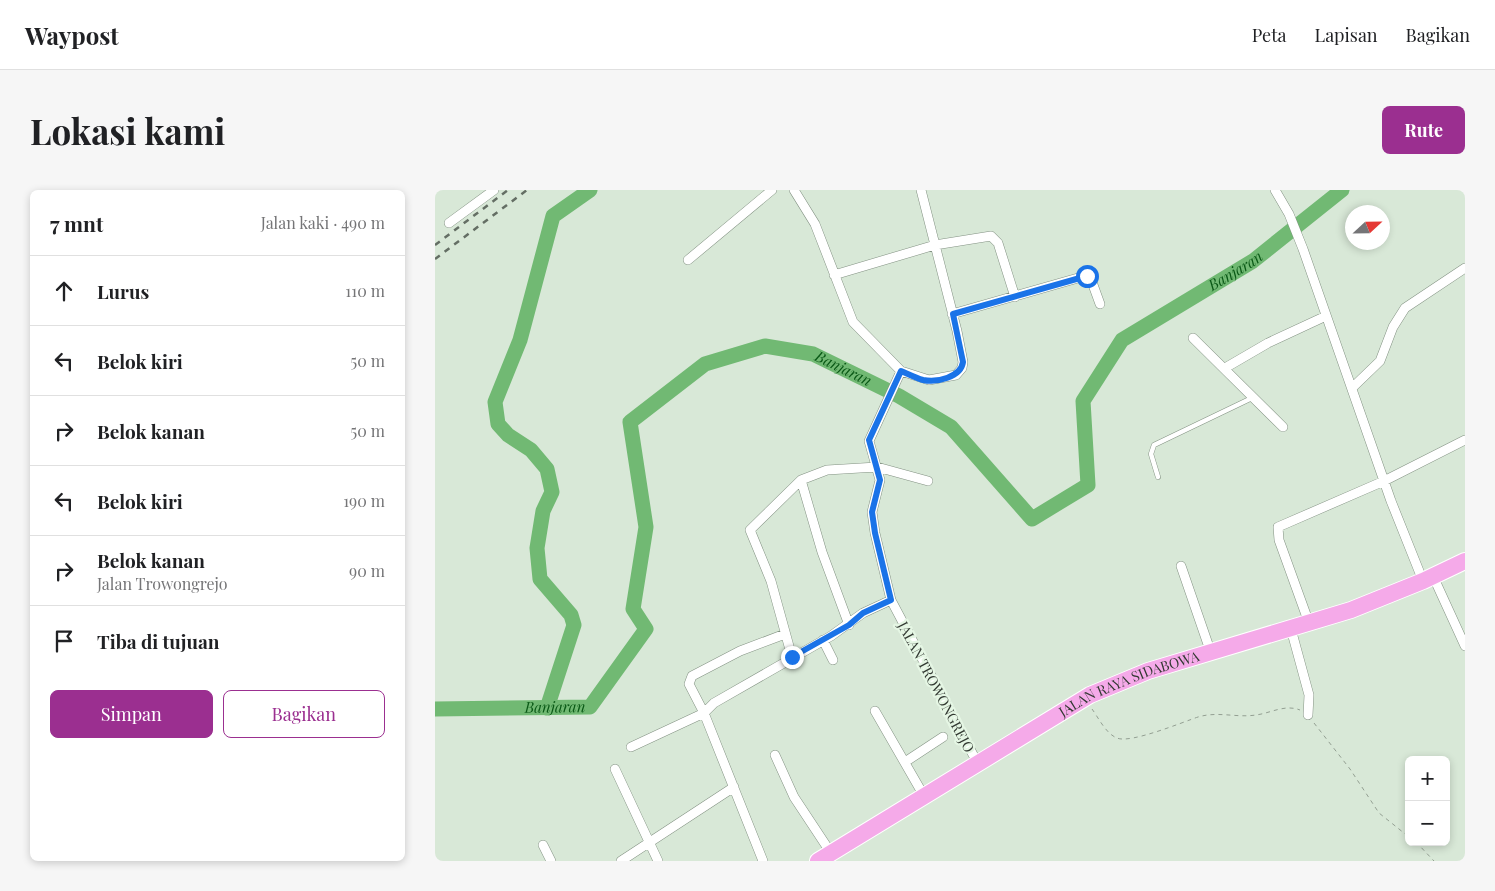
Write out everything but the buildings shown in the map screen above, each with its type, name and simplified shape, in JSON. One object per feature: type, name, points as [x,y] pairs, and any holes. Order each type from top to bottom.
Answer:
[{"type":"highway","name":"JALAN RAYA SIDABOWA","points":[[824,857],[1084,699],[1142,674],[1309,624],[1361,606],[1465,561]]},
{"type":"street","points":[[449,223],[494,190]]},
{"type":"street","points":[[688,260],[772,190]]},
{"type":"street","points":[[794,190],[815,224],[853,322],[899,375],[929,380],[953,376],[959,372],[963,362],[953,314],[921,190]]},
{"type":"street","points":[[1275,190],[1289,214],[1303,249],[1384,482],[1428,578],[1465,646]]},
{"type":"street","points":[[834,275],[935,245],[987,236],[994,237],[998,243],[1015,297]]},
{"type":"street","points":[[1352,388],[1380,361],[1393,327],[1405,308],[1465,268]]},
{"type":"street","points":[[953,314],[1085,276],[1091,282],[1100,304]]},
{"type":"street","points":[[1225,368],[1268,343],[1325,316]]},
{"type":"street","points":[[1193,338],[1255,397],[1283,427]]},
{"type":"street","name":"JALAN TROWONGREJO","points":[[899,375],[869,440],[880,480],[872,512],[877,546],[891,600],[978,764]]},
{"type":"street","points":[[1309,624],[1279,540],[1277,528],[1280,524],[1384,482],[1465,440]]},
{"type":"street","points":[[792,657],[771,581],[749,533],[801,480],[827,470],[877,467],[928,481]]},
{"type":"street","points":[[801,480],[822,552],[849,625]]},
{"type":"street","points":[[1181,566],[1211,653]]},
{"type":"street","points":[[631,748],[704,713],[714,703],[849,625],[863,613],[891,600]]},
{"type":"street","points":[[1291,629],[1309,695],[1308,715]]},
{"type":"street","points":[[763,861],[704,713],[689,681],[692,676],[740,651],[785,634]]},
{"type":"street","points":[[823,640],[833,660]]},
{"type":"street","points":[[875,711],[924,796]]},
{"type":"street","points":[[905,762],[943,737]]},
{"type":"street","points":[[775,755],[824,857]]},
{"type":"street","points":[[615,769],[658,861]]},
{"type":"street","points":[[621,861],[734,788]]},
{"type":"street","points":[[543,845],[551,861]]},
{"type":"lane","points":[[1158,477],[1151,454],[1154,445],[1255,397]]},
{"type":"path","points":[[1084,699],[1109,732],[1119,739],[1168,729],[1209,714],[1253,715],[1288,706],[1300,710],[1308,715],[1350,769],[1379,812],[1405,834]]},
{"type":"path","points":[[1419,846],[1434,861]]},
{"type":"waterway","points":[[547,708],[574,625],[571,615],[540,579],[537,548],[543,511],[552,492],[547,469],[531,450],[508,435],[498,424],[495,402],[520,340],[553,216],[590,190]]},
{"type":"waterway","name":"Banjaran","points":[[435,709],[590,707],[646,629],[633,609],[646,527],[630,422],[705,364],[765,346],[813,354],[899,396],[951,427],[1032,519],[1088,485],[1083,401],[1122,340],[1253,261],[1342,190]]},
{"type":"railway","points":[[435,245],[508,190]]},
{"type":"railway","points":[[435,259],[527,190]]},
{"type":"route","points":[[792,657],[849,625],[863,613],[891,600],[877,546],[872,512],[880,480],[869,440],[901,371],[923,380],[956,375],[962,368],[963,362],[953,314],[1087,276]]}]
